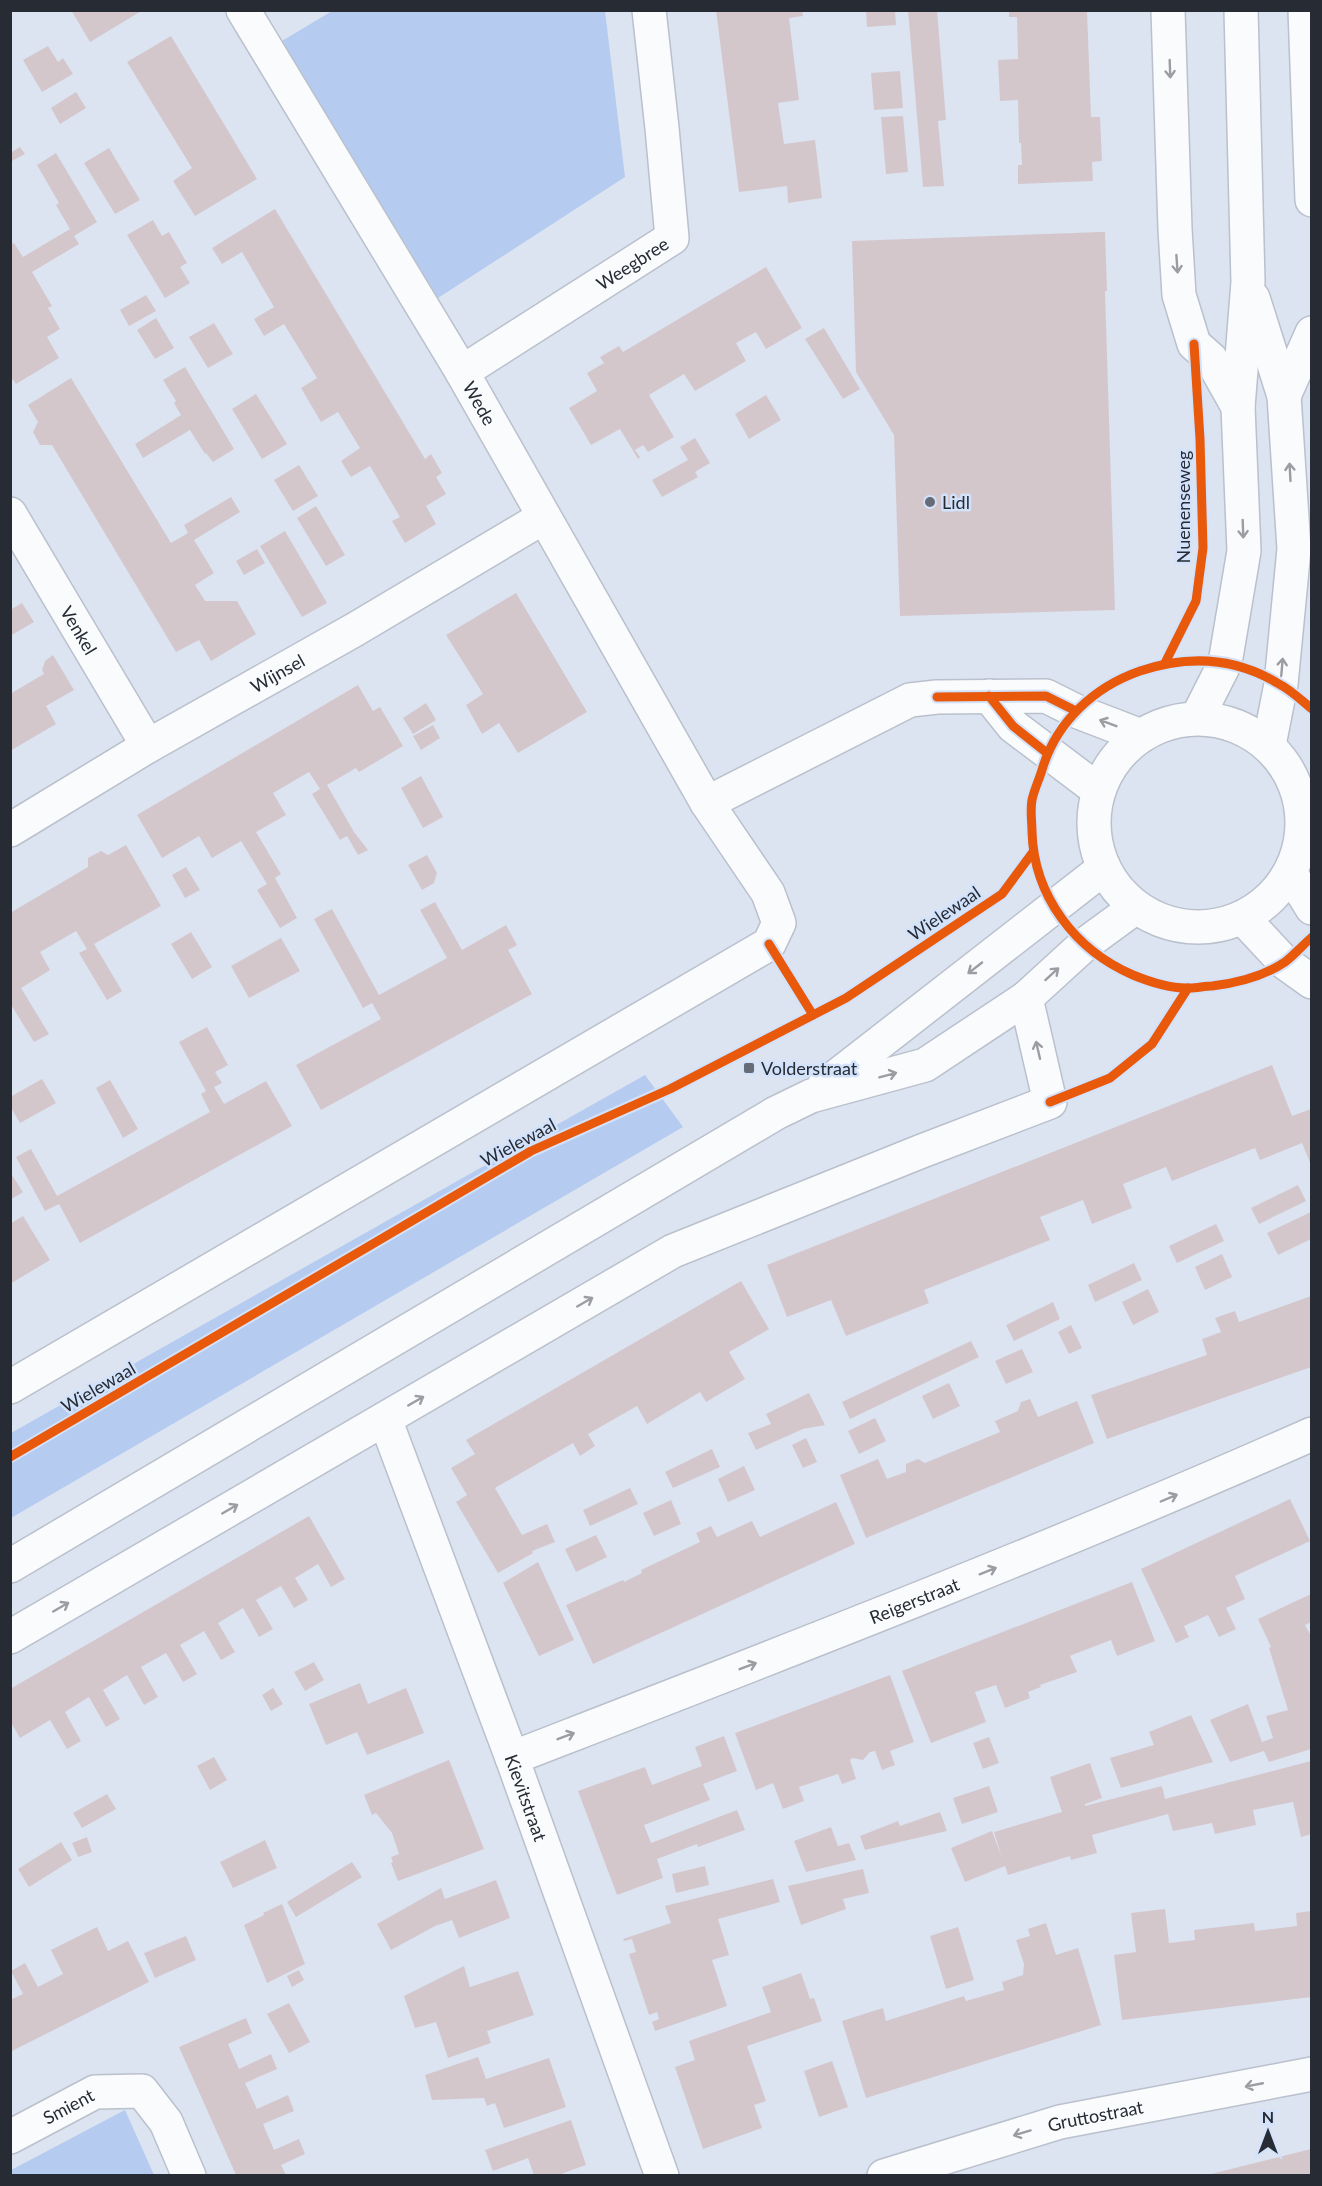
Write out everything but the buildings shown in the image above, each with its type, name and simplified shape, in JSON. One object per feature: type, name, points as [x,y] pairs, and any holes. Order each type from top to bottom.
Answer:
[{"type":"street","name":"Wede","points":[[243,10],[462,372],[707,803]]},
{"type":"street","name":"Weegbree","points":[[462,372],[672,238],[649,10]]},
{"type":"street","points":[[1168,10],[1174,218],[1179,295],[1194,344],[1211,359],[1238,406]]},
{"type":"street","points":[[1197,718],[1224,663],[1244,551],[1238,406],[1248,282],[1241,10]]},
{"type":"street","points":[[1305,10],[1311,200]]},
{"type":"street","points":[[1248,282],[1284,396],[1290,460],[1294,549],[1281,684],[1269,745]]},
{"type":"street","points":[[1284,396],[1311,333]]},
{"type":"street","name":"Venkel","points":[[10,514],[148,746]]},
{"type":"street","name":"Wijnsel","points":[[10,830],[148,746],[354,630],[544,517]]},
{"type":"street","points":[[989,696],[1013,726],[1098,790]]},
{"type":"street","points":[[10,1387],[770,944],[779,923],[768,893],[707,803],[910,700],[937,697],[1046,696],[1076,711],[1141,736]]},
{"type":"street","points":[[1197,718],[1236,725],[1269,745],[1296,783],[1304,830],[1291,874],[1270,900],[1243,918],[1206,928],[1169,924],[1136,907],[1117,890],[1104,867],[1096,843],[1092,814],[1098,790],[1108,771],[1141,736],[1168,723],[1197,718]]},
{"type":"street","points":[[10,1566],[745,1131],[811,1096],[1104,867]]},
{"type":"street","points":[[1291,874],[1311,908]]},
{"type":"street","points":[[811,1096],[925,1065],[1026,998],[1084,945],[1136,907]]},
{"type":"street","points":[[1243,918],[1284,962],[1311,982]]},
{"type":"street","points":[[10,1637],[673,1251],[922,1150],[1050,1102],[1026,998]]},
{"type":"street","name":"Kievitstraat","points":[[385,1419],[512,1758],[662,2175]]},
{"type":"street","name":"Reigerstraat","points":[[512,1758],[868,1620],[1164,1500],[1311,1434]]},
{"type":"street","name":"Gruttostraat","points":[[884,2175],[1060,2122],[1311,2074]]},
{"type":"street","name":"Smient","points":[[10,2137],[95,2091],[142,2091],[166,2122],[189,2175]]},
{"type":"shaded area","points":[[332,11],[605,11],[625,177],[438,298],[282,41]]},
{"type":"shaded area","points":[[645,1075],[683,1127],[11,1518],[11,1433]]},
{"type":"shaded area","points":[[125,2110],[154,2175],[11,2175],[11,2170]]},
{"type":"cycle path","name":"Nuenenseweg","points":[[1165,663],[1196,601],[1203,548],[1200,439],[1194,344]]},
{"type":"cycle path","points":[[1312,709],[1279,684],[1245,668],[1228,664],[1211,661],[1176,662],[1140,671],[1107,686],[1079,708],[1067,722],[1048,753],[1031,804],[1035,855],[1040,878],[1050,899],[1076,936],[1093,951],[1133,975],[1183,988],[1231,983],[1277,967],[1312,937]]},
{"type":"cycle path","points":[[989,696],[1013,726],[1047,753]]},
{"type":"cycle path","points":[[937,697],[1046,696],[1076,711]]},
{"type":"cycle path","name":"Wielewaal","points":[[10,1457],[531,1151],[670,1089],[846,998],[1002,894],[1033,852]]},
{"type":"cycle path","points":[[769,944],[813,1015]]},
{"type":"cycle path","points":[[1050,1102],[1110,1078],[1152,1044],[1188,988]]},
{"type":"place","name":"Lidl","points":[[930,502]]},
{"type":"place","name":"Volderstraat","points":[[749,1068]]}]
